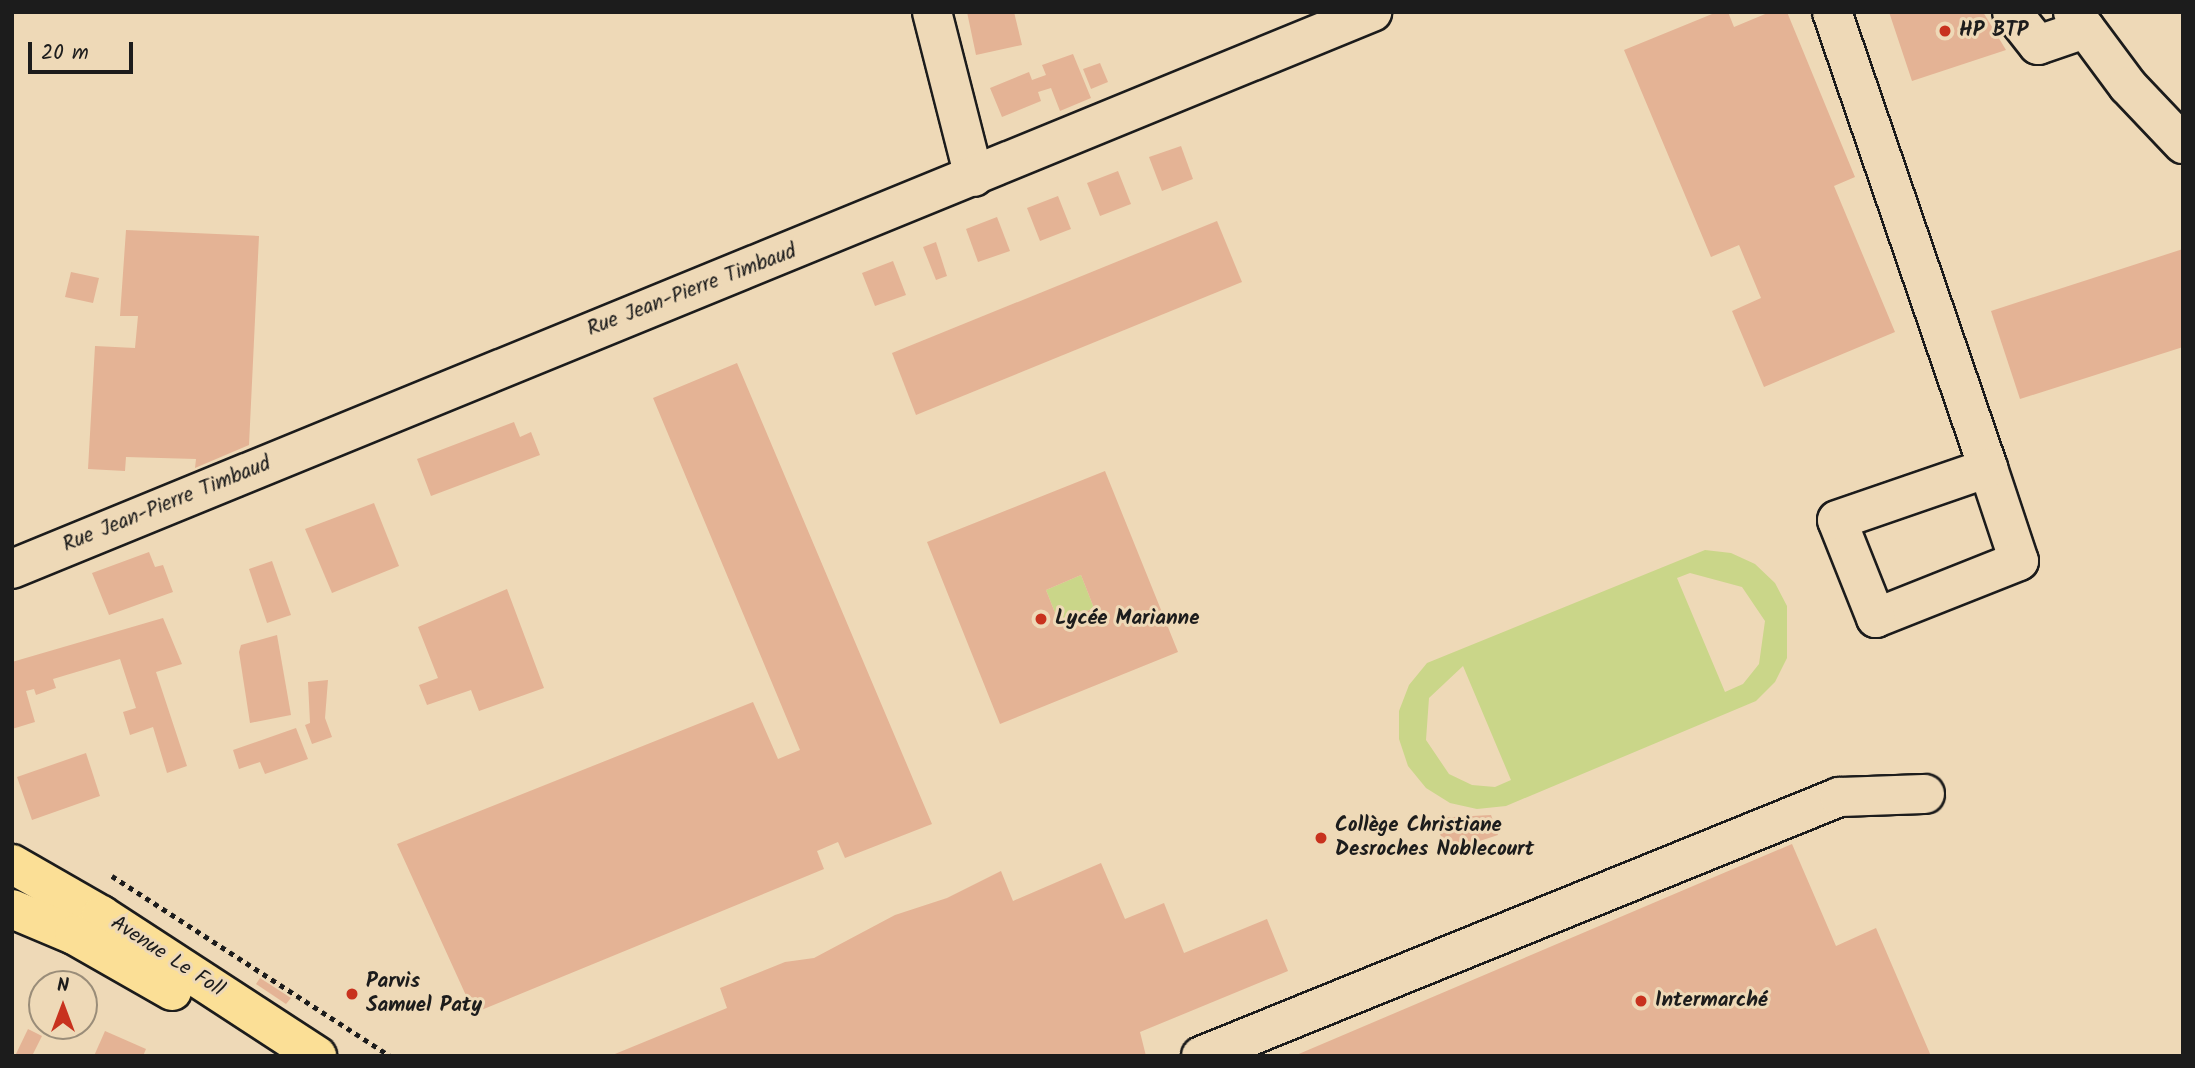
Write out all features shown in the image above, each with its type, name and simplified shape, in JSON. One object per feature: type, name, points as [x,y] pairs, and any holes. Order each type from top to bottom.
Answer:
[{"type":"main road","name":"Avenue Le Foll","points":[[12,864],[101,915],[317,1056]]},
{"type":"main road","name":"Avenue Le Foll","points":[[12,909],[149,976],[270,1056]]},
{"type":"street","points":[[932,12],[974,177]]},
{"type":"street","name":"Rue Jean-Pierre Timbaud","points":[[12,569],[974,177],[1371,12]]},
{"type":"street","points":[[1832,12],[1988,468],[2019,561],[1876,618],[1838,520],[1988,468]]},
{"type":"street","points":[[2012,12],[2038,45],[2079,21],[2128,86],[2183,144]]},
{"type":"street","points":[[1201,1056],[1839,797],[1925,794]]},
{"type":"green space","points":[[1705,550],[1731,553],[1755,564],[1775,583],[1787,606],[1787,658],[1775,682],[1756,701],[1506,806],[1477,809],[1450,803],[1426,788],[1408,766],[1399,739],[1399,711],[1409,685],[1427,663]],"holes":[[[1690,573],[1742,587],[1765,621],[1759,664],[1743,684],[1725,692],[1677,578]],[[1463,666],[1511,780],[1495,787],[1472,785],[1449,774],[1426,740],[1429,698]]]},
{"type":"green space","points":[[1081,575],[1094,608],[1059,623],[1046,590]]},
{"type":"building","points":[[967,12],[1014,12],[1022,45],[976,55]]},
{"type":"building","points":[[1717,12],[1728,12],[1734,27],[1770,12],[1787,12],[1855,177],[1834,186],[1895,332],[1764,387],[1732,311],[1761,298],[1739,245],[1711,257],[1624,50]]},
{"type":"building","name":"HP BTP","points":[[1889,12],[1983,12],[2006,50],[1912,81]]},
{"type":"building","points":[[1073,54],[1091,98],[1060,111],[1051,88],[1038,92],[1041,101],[1002,117],[990,88],[1029,72],[1032,80],[1046,75],[1042,65]]},
{"type":"building","points":[[1100,63],[1108,82],[1091,89],[1083,69]]},
{"type":"building","points":[[1181,146],[1193,179],[1162,191],[1149,157]]},
{"type":"building","points":[[1118,171],[1131,204],[1100,216],[1087,183]]},
{"type":"building","points":[[1058,196],[1071,229],[1040,241],[1027,208]]},
{"type":"building","points":[[997,217],[1010,251],[978,262],[966,229]]},
{"type":"building","points":[[1217,221],[1242,282],[916,415],[892,353]]},
{"type":"building","points":[[126,230],[259,236],[249,445],[195,468],[196,459],[126,457],[125,471],[88,469],[95,346],[135,348],[138,316],[120,316]]},
{"type":"building","points":[[936,242],[947,276],[936,280],[923,247]]},
{"type":"building","points":[[2183,249],[2183,347],[2020,399],[1991,311]]},
{"type":"building","points":[[893,261],[906,295],[875,306],[862,273]]},
{"type":"building","points":[[71,272],[99,278],[93,303],[65,297]]},
{"type":"building","points":[[737,363],[932,824],[845,858],[838,842],[817,851],[824,869],[474,1013],[397,844],[753,702],[778,759],[800,750],[653,398]]},
{"type":"building","points":[[514,422],[520,437],[531,432],[540,455],[431,496],[417,459]]},
{"type":"building","points":[[1105,471],[1178,652],[1000,724],[927,542]],"holes":[[[1081,575],[1094,608],[1059,623],[1046,590]]]},
{"type":"building","points":[[374,503],[399,566],[332,593],[305,529]]},
{"type":"building","points":[[149,552],[155,567],[163,565],[173,592],[109,615],[92,573]]},
{"type":"building","points":[[272,561],[291,615],[267,623],[249,569]]},
{"type":"building","points":[[507,589],[544,688],[479,711],[471,690],[427,705],[419,685],[438,678],[418,627]]},
{"type":"building","points":[[163,618],[182,664],[156,672],[187,766],[167,773],[153,727],[130,735],[123,712],[136,708],[120,659],[53,679],[56,688],[36,695],[34,689],[26,691],[35,722],[12,729],[12,662]]},
{"type":"building","points":[[277,635],[291,715],[250,723],[239,652],[241,645]]},
{"type":"building","points":[[328,680],[325,718],[332,737],[312,744],[305,725],[310,723],[308,682]]},
{"type":"building","points":[[296,728],[308,759],[265,774],[260,762],[239,769],[233,750]]},
{"type":"building","points":[[86,753],[100,796],[32,820],[17,777]]},
{"type":"building","points":[[1491,815],[1498,835],[1446,852],[1435,818]]},
{"type":"building","name":"Intermarché","points":[[1792,844],[1836,946],[1876,928],[1931,1056],[1294,1056]]},
{"type":"building","points":[[1101,863],[1125,919],[1164,903],[1184,953],[1267,919],[1288,971],[1140,1032],[1146,1056],[610,1056],[727,1008],[720,988],[785,962],[814,958],[895,915],[947,898],[1001,871],[1013,901]]},
{"type":"building","points":[[260,978],[291,998],[286,1004],[256,984]]},
{"type":"building","points":[[28,1029],[28,1040],[40,1040],[32,1056],[15,1056]]},
{"type":"building","points":[[105,1031],[146,1049],[143,1056],[94,1056]]},
{"type":"place","name":"HP BTP","points":[[1945,31]]},
{"type":"place","name":"Lycée Marianne","points":[[1041,619]]},
{"type":"place","name":"Collège Christiane Desroches Noblecourt","points":[[1321,838]]},
{"type":"place","name":"Parvis Samuel Paty","points":[[352,994]]},
{"type":"place","name":"Intermarché","points":[[1641,1001]]}]
